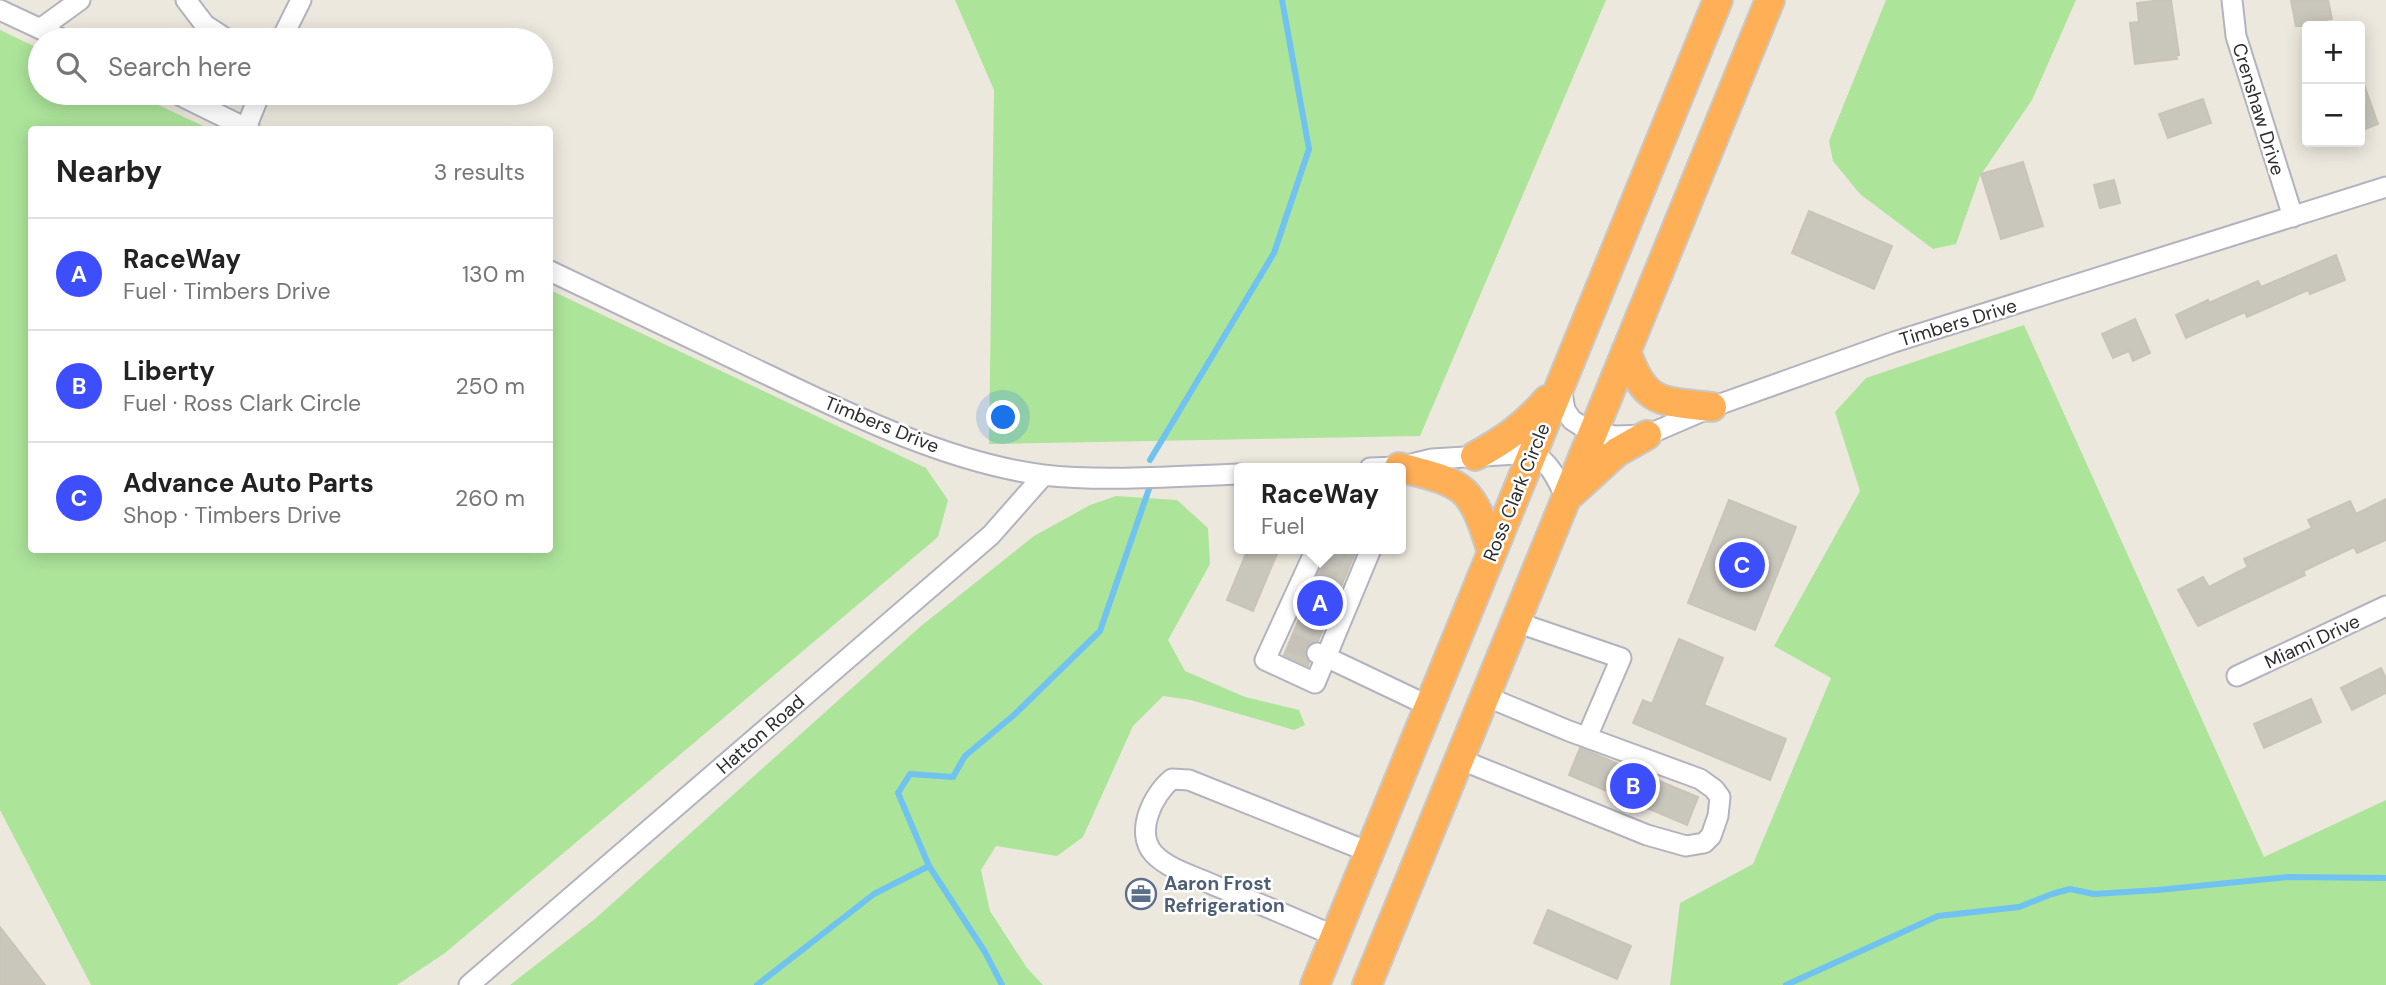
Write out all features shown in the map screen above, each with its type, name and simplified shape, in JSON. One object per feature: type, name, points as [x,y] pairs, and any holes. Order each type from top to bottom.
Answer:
[{"type":"highway","name":"Ross Clark Circle","points":[[1315,985],[1718,0]]},
{"type":"highway","points":[[1367,985],[1770,0]]},
{"type":"highway","points":[[1626,351],[1634,376],[1646,391],[1662,401],[1712,407]]},
{"type":"highway","points":[[1475,456],[1504,440],[1525,424],[1560,384]]},
{"type":"highway","points":[[1566,498],[1617,452],[1647,435]]},
{"type":"highway","points":[[1406,469],[1445,479],[1474,501],[1492,552]]},
{"type":"street","points":[[41,28],[80,0]]},
{"type":"street","points":[[186,0],[210,28]]},
{"type":"street","points":[[287,28],[302,0]]},
{"type":"street","name":"Crenshaw Drive","points":[[2231,0],[2236,36],[2293,217]]},
{"type":"street","points":[[0,10],[38,28]]},
{"type":"street","points":[[199,105],[242,126]]},
{"type":"street","points":[[249,126],[256,105]]},
{"type":"street","name":"Timbers Drive","points":[[1592,433],[1616,436],[1647,435],[1712,407],[1894,342],[2386,187]]},
{"type":"street","name":"Timbers Drive","points":[[553,272],[820,400],[893,431],[999,466],[1044,475],[1102,477],[1234,474]]},
{"type":"street","points":[[1560,384],[1565,410],[1572,421],[1592,433]]},
{"type":"street","points":[[1406,465],[1432,459],[1532,453],[1543,459],[1566,498]]},
{"type":"street","name":"Hatton Road","points":[[469,985],[991,534],[1044,475]]},
{"type":"street","points":[[1320,554],[1283,638],[1265,660],[1315,683],[1320,654],[1329,631],[1356,567],[1367,554]]},
{"type":"street","name":"Miami Drive","points":[[2237,676],[2386,606]]},
{"type":"street","points":[[1516,622],[1621,658],[1587,737]]},
{"type":"street","points":[[1320,654],[1429,706]]},
{"type":"street","points":[[1459,759],[1647,835],[1686,846],[1704,843],[1711,836],[1718,816],[1720,797],[1700,779],[1485,696]]},
{"type":"street","points":[[1335,936],[1203,880],[1166,863],[1154,854],[1145,838],[1145,828],[1155,800],[1162,787],[1172,779],[1189,780],[1369,852]]},
{"type":"green space","points":[[955,0],[1606,0],[1420,436],[989,444],[994,90]]},
{"type":"green space","points":[[1886,0],[2076,0],[2032,100],[1980,176],[1956,244],[1933,249],[1860,194],[1833,161],[1829,141]]},
{"type":"green space","points":[[0,30],[28,43],[28,105],[158,105],[204,126],[28,126],[28,553],[553,553],[553,291],[926,468],[948,500],[938,537],[445,953],[397,985],[91,985],[0,810]]},
{"type":"green space","points":[[2024,325],[2264,857],[2386,800],[2386,985],[1670,985],[1680,903],[1753,864],[1831,678],[1774,646],[1860,491],[1835,412],[1866,378]]},
{"type":"green space","points":[[1116,496],[1177,500],[1208,528],[1210,564],[1168,640],[1185,671],[1245,697],[1299,710],[1305,725],[1294,730],[1191,700],[1163,696],[1133,726],[1083,837],[1057,856],[996,846],[981,870],[990,911],[1027,968],[1043,985],[510,985],[596,918],[921,626],[1034,536],[1090,505]]},
{"type":"building","points":[[2171,0],[2179,55],[2176,55],[2177,59],[2135,64],[2130,23],[2139,22],[2137,3]]},
{"type":"building","points":[[2291,0],[2328,0],[2332,19],[2302,21],[2302,26],[2296,26]]},
{"type":"building","points":[[2365,87],[2378,124],[2365,129]]},
{"type":"building","points":[[2203,99],[2211,123],[2168,138],[2159,114]]},
{"type":"building","points":[[2023,162],[2043,226],[2001,239],[1981,174]]},
{"type":"building","points":[[2114,180],[2120,203],[2100,208],[2094,185]]},
{"type":"building","points":[[1809,211],[1892,246],[1874,289],[1792,253]]},
{"type":"building","points":[[2336,255],[2345,280],[2310,294],[2308,290],[2247,317],[2245,312],[2186,338],[2176,315],[2258,281],[2261,287]]},
{"type":"building","points":[[2135,319],[2150,353],[2133,361],[2129,351],[2113,358],[2102,334]]},
{"type":"building","points":[[2386,499],[2386,540],[2357,553],[2354,547],[2303,571],[2305,575],[2198,626],[2178,590],[2203,577],[2209,587],[2248,567],[2244,559],[2312,528],[2308,520],[2350,501],[2356,514]]},
{"type":"building","points":[[1729,500],[1796,527],[1755,630],[1688,603]]},
{"type":"building","points":[[1246,554],[1277,554],[1253,611],[1227,600]]},
{"type":"building","points":[[1326,554],[1355,554],[1318,641],[1310,643],[1306,649],[1308,666],[1284,655]]},
{"type":"building","points":[[1679,639],[1723,658],[1704,705],[1786,739],[1770,780],[1633,723],[1643,700],[1652,704]]},
{"type":"building","points":[[2381,668],[2386,679],[2386,693],[2352,710],[2341,688]]},
{"type":"building","points":[[2311,699],[2321,722],[2264,748],[2254,724]]},
{"type":"building","points":[[1580,748],[1698,797],[1687,825],[1569,775]]},
{"type":"building","points":[[1548,910],[1631,946],[1617,979],[1534,943]]},
{"type":"building","points":[[0,927],[45,985],[0,985]]},
{"type":"waterway","points":[[1150,460],[1274,253],[1309,149],[1282,0]]},
{"type":"waterway","points":[[1002,985],[985,952],[929,866],[898,793],[910,774],[953,777],[965,756],[1014,715],[1100,631],[1151,483]]},
{"type":"waterway","points":[[757,985],[874,894],[929,866]]},
{"type":"waterway","points":[[1786,985],[1938,916],[2019,907],[2070,889],[2094,894],[2289,877],[2386,878]]},
{"type":"tunnel","points":[[1333,554],[1351,563]]},
{"type":"tunnel","points":[[1317,574],[1342,585]]},
{"type":"tunnel","points":[[1307,599],[1332,608]]},
{"type":"tunnel","points":[[1300,619],[1323,629]]},
{"type":"tunnel","points":[[1290,642],[1314,652]]},
{"type":"place","name":"Advance Auto Parts","points":[[1742,565]]},
{"type":"place","name":"RaceWay","points":[[1320,603]]},
{"type":"place","name":"Liberty","points":[[1633,786]]},
{"type":"place","name":"Aaron Frost Refrigeration","points":[[1141,894]]}]
